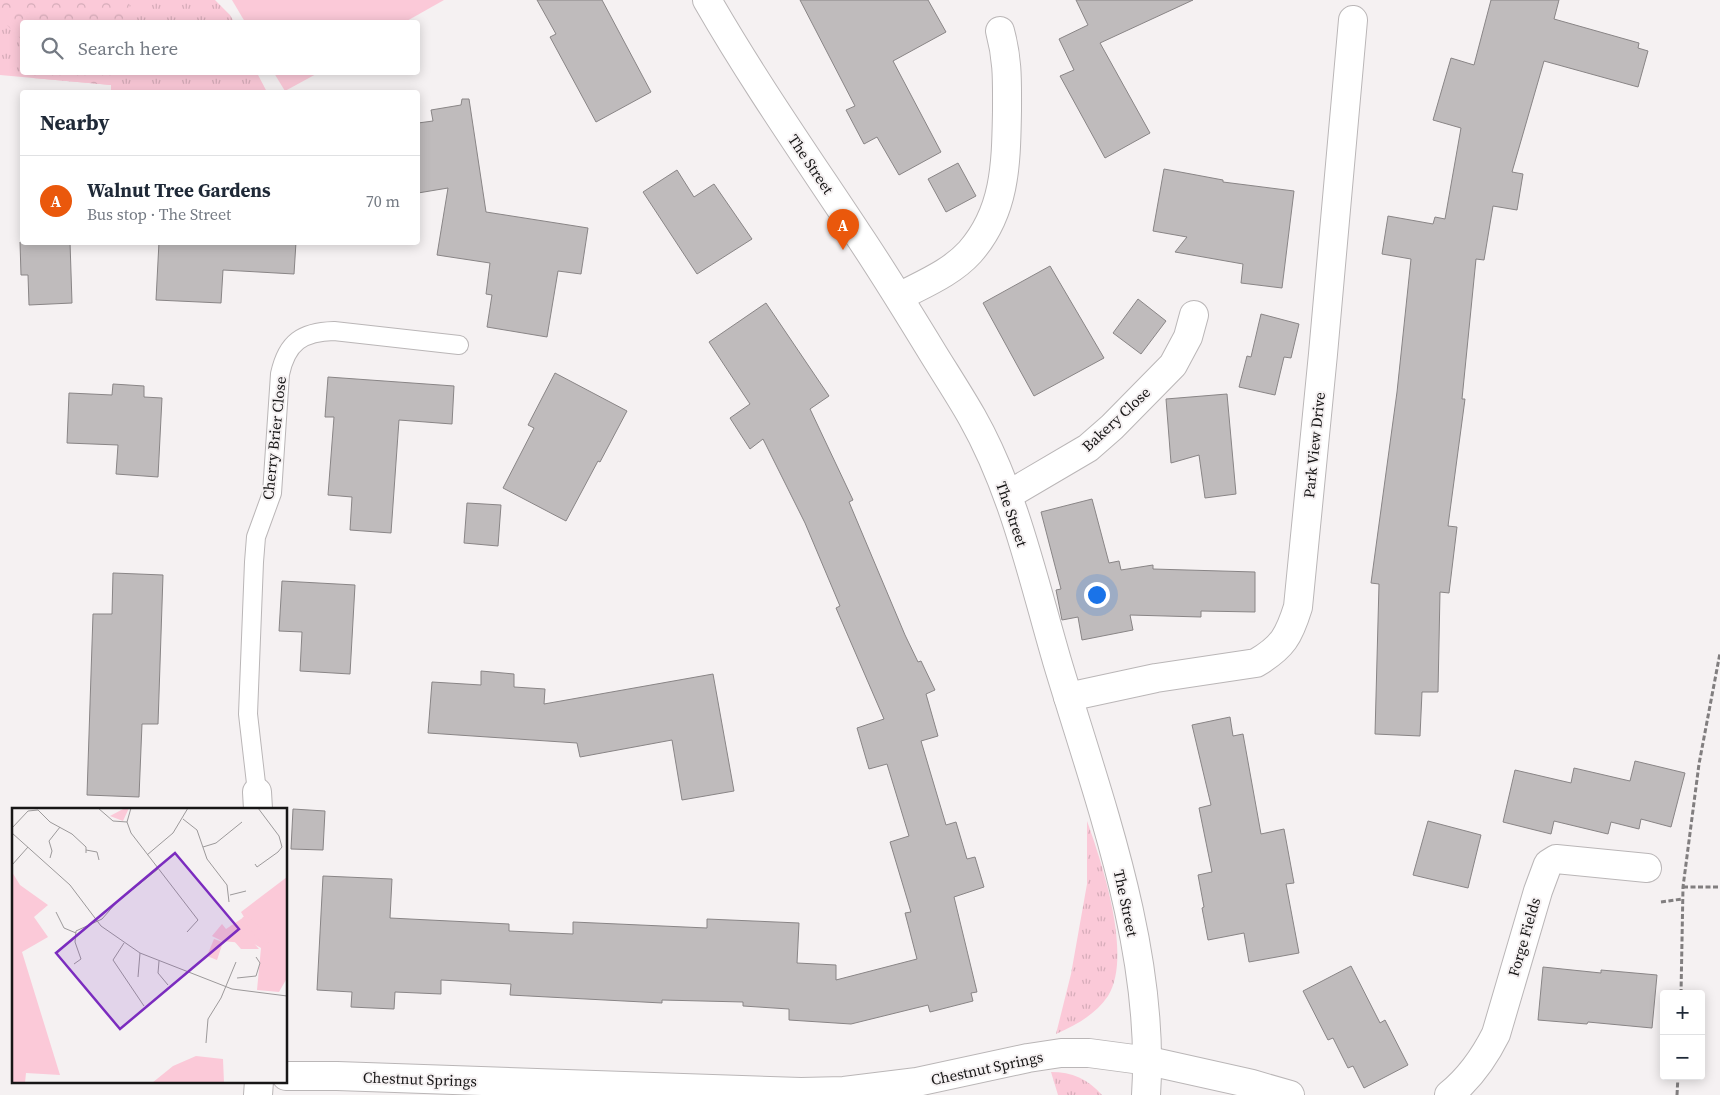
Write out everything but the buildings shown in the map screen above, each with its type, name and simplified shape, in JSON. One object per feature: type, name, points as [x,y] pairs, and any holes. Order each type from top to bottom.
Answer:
[{"type":"street","name":"The Street","points":[[707,0],[794,140],[899,297],[973,419],[1008,495],[1118,866],[1145,1001],[1149,1061],[1146,1095]]},
{"type":"street","name":"Park View Drive","points":[[1068,697],[1156,678],[1256,663],[1268,656],[1290,632],[1298,607],[1353,20]]},
{"type":"street","points":[[899,297],[956,265],[969,253],[981,238],[998,203],[1004,181],[1006,159],[1007,82],[1007,65],[1000,31]]},
{"type":"street","name":"Bakery Close","points":[[1008,495],[1088,448],[1112,426],[1172,365],[1188,337],[1194,314]]},
{"type":"street","name":"Forge Fields","points":[[1449,1095],[1463,1084],[1476,1068],[1496,1034],[1538,891],[1548,864],[1556,859],[1647,868]]},
{"type":"street","name":"Chestnut Springs","points":[[288,1076],[337,1076],[792,1092],[844,1091],[917,1082],[1028,1058],[1061,1053],[1089,1054],[1149,1061]]},
{"type":"street","points":[[1149,1061],[1252,1084],[1290,1095]]},
{"type":"street","points":[[258,1095],[259,1082]]},
{"type":"lane","name":"Cherry Brier Close","points":[[257,800],[248,714],[254,562],[256,537],[272,493],[274,446],[283,362],[287,352],[305,336],[316,332],[334,331],[459,345]]},
{"type":"path","points":[[1681,990],[1682,887],[1699,764],[1720,653]]},
{"type":"path","points":[[1682,887],[1720,887]]},
{"type":"path","points":[[1677,1095],[1678,1080]]},
{"type":"green space","points":[[0,0],[215,0],[233,20],[20,20],[20,75],[258,75],[266,90],[111,90],[111,85],[0,75]]},
{"type":"green space","points":[[0,0],[128,0],[133,20],[20,20],[20,38],[0,18]]},
{"type":"green space","points":[[232,0],[444,0],[409,20],[244,20]]},
{"type":"green space","points":[[33,75],[115,75],[111,85],[33,78]]},
{"type":"green space","points":[[275,75],[314,75],[287,90],[284,90]]},
{"type":"green space","points":[[1087,821],[1107,884],[1112,909],[1116,934],[1117,958],[1115,979],[1108,996],[1097,1009],[1078,1023],[1056,1034],[1071,974],[1087,884]]},
{"type":"green space","points":[[1051,1072],[1073,1075],[1091,1085],[1102,1095],[1058,1095]]},
{"type":"place","name":"Walnut Tree Gardens","points":[[843,250]]}]
